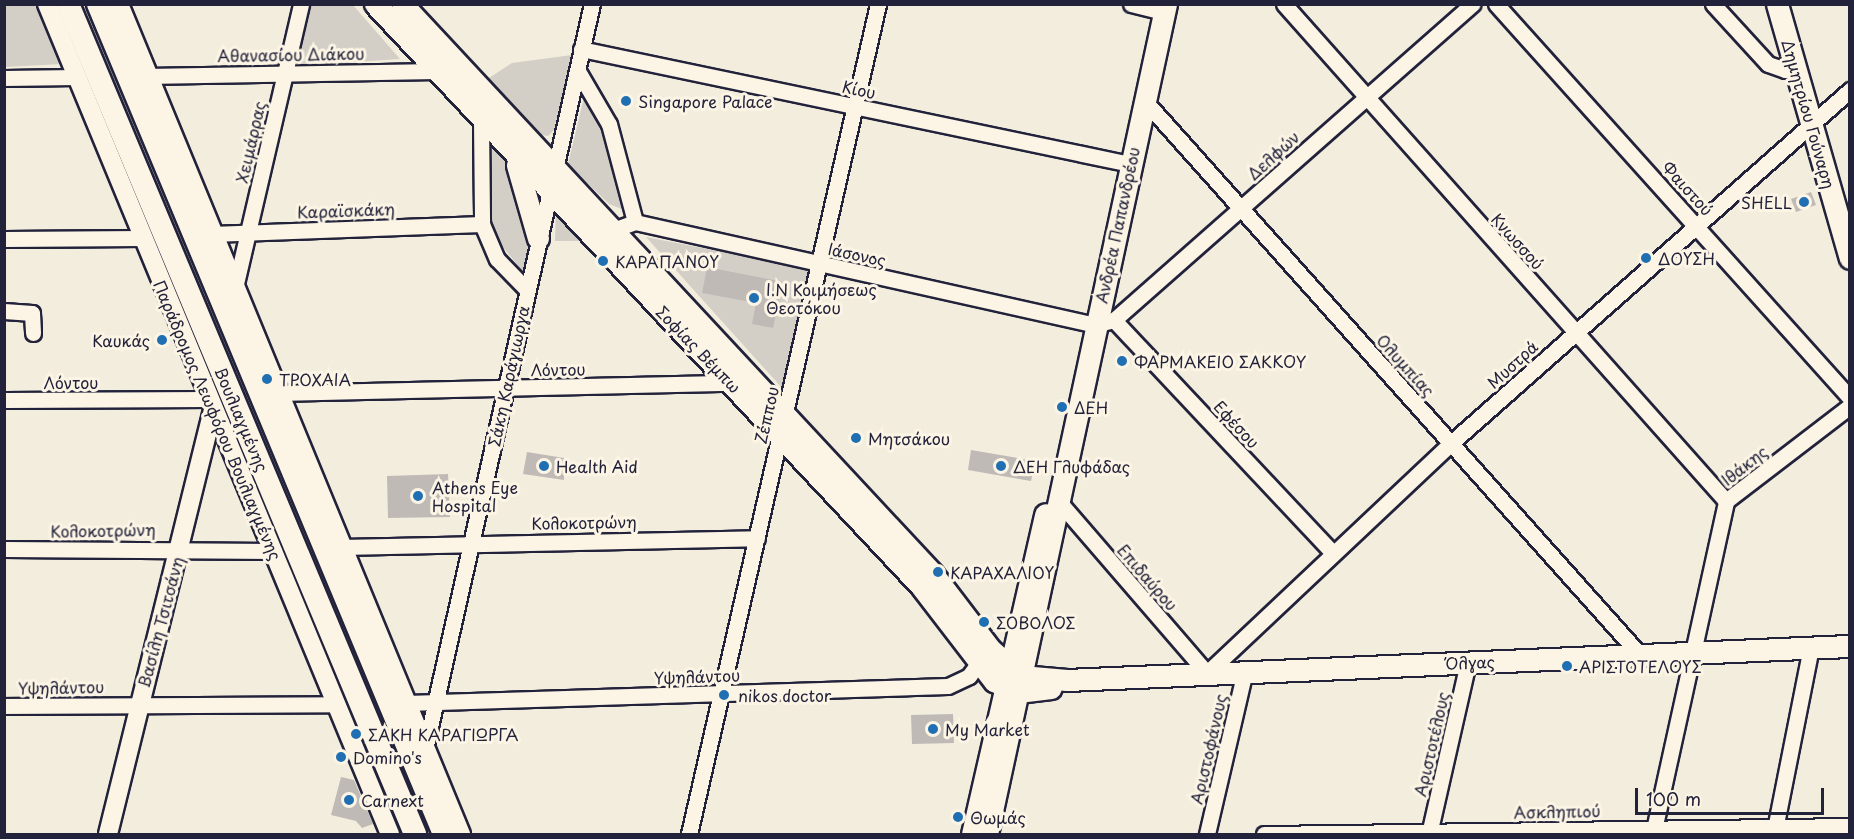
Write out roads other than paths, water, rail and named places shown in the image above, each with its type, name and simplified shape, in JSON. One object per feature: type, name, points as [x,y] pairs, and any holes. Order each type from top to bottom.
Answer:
[{"type":"main road","name":"Βουλιαγμένης","points":[[68,4],[410,830]]},
{"type":"main road","name":"Βουλιαγμένης","points":[[98,4],[444,834]]},
{"type":"main road","name":"Σοφίας Βέμπω","points":[[375,4],[481,121],[732,383],[921,586],[980,662],[1013,681]]},
{"type":"main road","name":"Σοφίας Βέμπω","points":[[402,4],[933,574],[1013,681]]},
{"type":"main road","name":"Δημητρίου Γούναρη","points":[[1777,4],[1850,258]]},
{"type":"main road","name":"Ανδρέα Παπανδρέου","points":[[972,834],[1062,504],[1069,446],[1105,323],[1130,164],[1165,8]]},
{"type":"main road","points":[[512,153],[527,189],[538,238]]},
{"type":"main road","name":"Ανδρέα Παπανδρέου","points":[[987,834],[1013,681],[1054,474],[1069,446]]},
{"type":"main road","name":"Όλγας","points":[[1013,681],[1850,646]]},
{"type":"street","name":"Παράδρομος Λεωφόρου Βουλιαγμένης","points":[[47,4],[390,834]]},
{"type":"street","points":[[118,4],[145,76],[460,834]]},
{"type":"street","name":"Χειμάρρας","points":[[235,288],[301,4]]},
{"type":"street","name":"Σάκη Καράγιωργα","points":[[425,749],[438,702],[547,191],[578,70],[592,4]]},
{"type":"street","name":"Ζέππου","points":[[689,834],[879,4]]},
{"type":"street","points":[[1131,4],[1165,8]]},
{"type":"street","name":"Κνωσσού","points":[[1284,4],[1726,501]]},
{"type":"street","name":"Δελφών","points":[[1105,323],[1241,208],[1365,96],[1472,4]]},
{"type":"street","name":"Φαιστού","points":[[1496,4],[1697,225],[1850,398]]},
{"type":"street","points":[[1713,4],[1768,64],[1785,70],[1796,68]]},
{"type":"street","name":"Κίου","points":[[581,49],[1130,164]]},
{"type":"street","name":"Αθανασίου Διάκου","points":[[145,76],[285,70],[437,71]]},
{"type":"street","points":[[578,70],[612,134],[635,222],[613,230]]},
{"type":"street","points":[[4,78],[77,77]]},
{"type":"street","name":"Μυστρά","points":[[1207,673],[1451,443],[1850,90]]},
{"type":"street","name":"Ολυμπίας","points":[[1144,100],[1640,655]]},
{"type":"street","points":[[481,121],[482,224],[498,259],[526,290]]},
{"type":"street","name":"Ιάσονος","points":[[635,222],[819,265],[1105,323]]},
{"type":"street","name":"Καραϊσκάκη","points":[[211,234],[482,224]]},
{"type":"street","points":[[4,239],[142,237]]},
{"type":"street","points":[[4,311],[32,313],[33,333]]},
{"type":"street","name":"Εφέσου","points":[[1105,323],[1333,553]]},
{"type":"street","name":"Λόντου","points":[[277,393],[732,383]]},
{"type":"street","name":"Λόντου","points":[[4,400],[211,404]]},
{"type":"street","name":"Βασίλη Τσιτσάνη","points":[[108,834],[138,703],[180,547],[211,404]]},
{"type":"street","name":"Ιθάκης","points":[[1654,831],[1726,501],[1850,406]]},
{"type":"street","name":"Επιδαύρου","points":[[1062,504],[1207,673]]},
{"type":"street","name":"Κολοκοτρώνη","points":[[341,547],[472,541],[757,538]]},
{"type":"street","name":"Κολοκοτρώνη","points":[[4,549],[180,547],[274,551]]},
{"type":"street","points":[[1774,830],[1811,647]]},
{"type":"street","name":"Υψηλάντου","points":[[405,703],[948,686],[969,676],[980,662]]},
{"type":"street","name":"Αριστοτέλους","points":[[1429,833],[1468,662]]},
{"type":"street","name":"Αριστοφάνους","points":[[1207,834],[1245,671]]},
{"type":"street","name":"Υψηλάντου","points":[[4,706],[138,703],[335,704]]},
{"type":"street","name":"Ασκληπιού","points":[[1264,834],[1820,830],[1850,826]]},
{"type":"place","name":"Singapore Palace","points":[[626,101]]},
{"type":"place","name":"SHELL","points":[[1804,202]]},
{"type":"place","name":"ΔΟΥΣΗ","points":[[1646,258]]},
{"type":"place","name":"ΚΑΡΑΠΑΝΟΥ","points":[[603,261]]},
{"type":"place","name":"Ι.Ν Κοιμήσεως Θεοτόκου","points":[[754,298]]},
{"type":"place","name":"Καυκάς","points":[[162,340]]},
{"type":"place","name":"ΦΑΡΜΑΚΕΙΟ ΣΑΚΚΟΥ","points":[[1122,361]]},
{"type":"place","name":"ΤΡΟΧΑΙΑ","points":[[267,379]]},
{"type":"place","name":"ΔΕΗ","points":[[1062,407]]},
{"type":"place","name":"Μητσάκου","points":[[856,438]]},
{"type":"place","name":"Health Aid","points":[[544,466]]},
{"type":"place","name":"ΔΕΗ Γλυφάδας","points":[[1001,466]]},
{"type":"place","name":"Athens Eye Hospital","points":[[418,496]]},
{"type":"place","name":"ΚΑΡΑΧΑΛΙΟΥ","points":[[938,572]]},
{"type":"place","name":"ΣΟΒΟΛΟΣ","points":[[984,622]]},
{"type":"place","name":"ΑΡΙΣΤΟΤΕΛΟΥΣ","points":[[1567,666]]},
{"type":"place","name":"nikos doctor","points":[[724,695]]},
{"type":"place","name":"My Market","points":[[933,729]]},
{"type":"place","name":"ΣΑΚΗ ΚΑΡΑΓΙΩΡΓΑ","points":[[356,734]]},
{"type":"place","name":"Domino's","points":[[341,757]]},
{"type":"place","name":"Carnext","points":[[349,800]]},
{"type":"place","name":"Θωμάς","points":[[958,817]]}]
